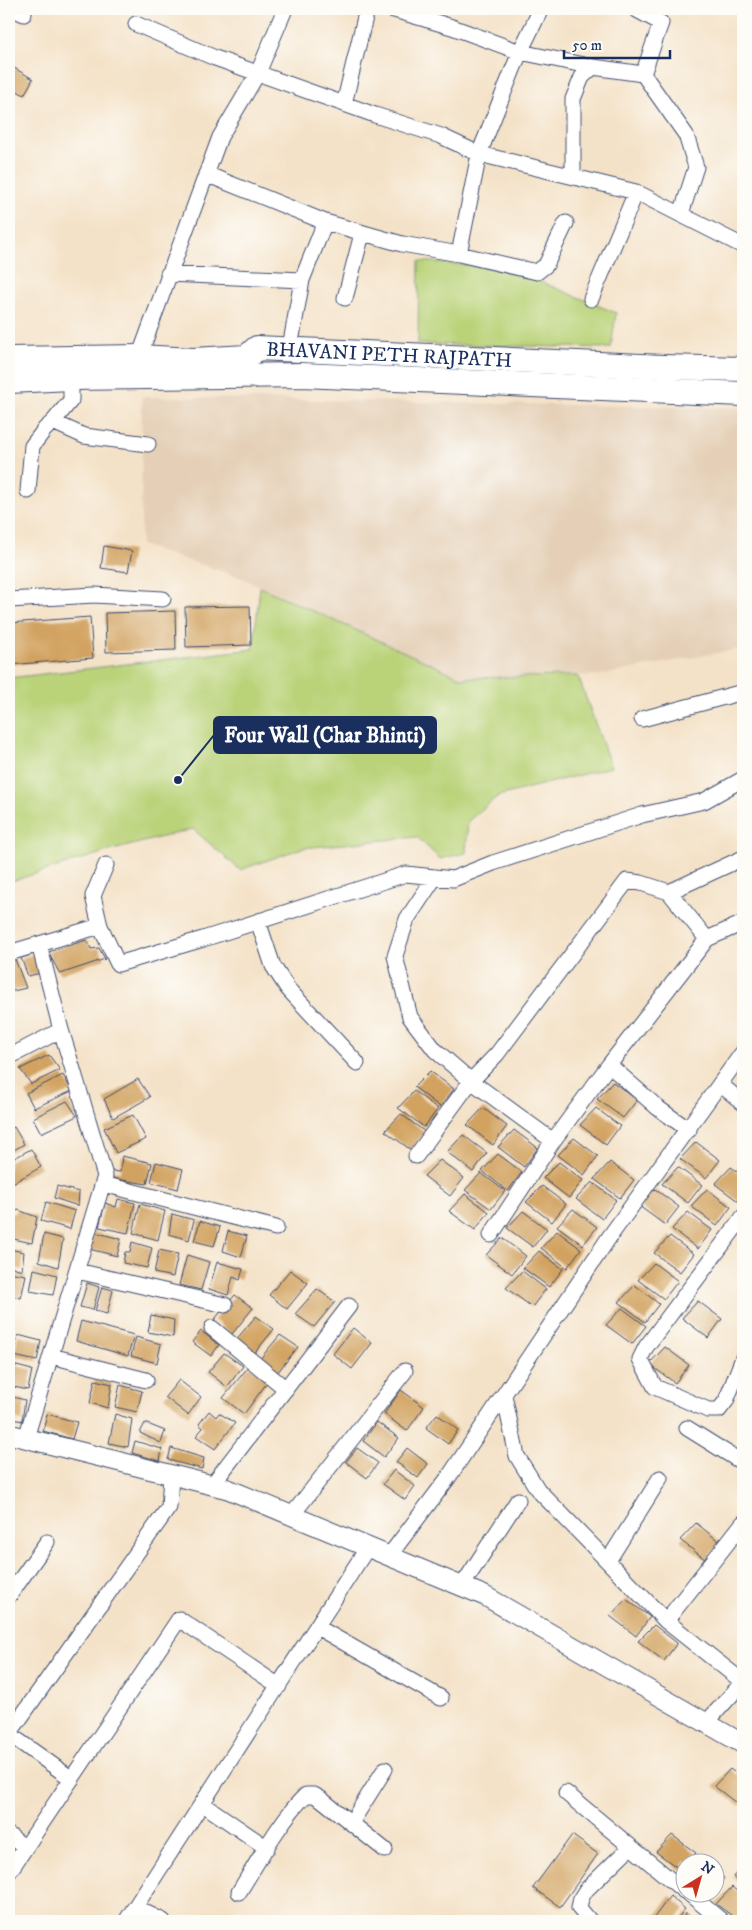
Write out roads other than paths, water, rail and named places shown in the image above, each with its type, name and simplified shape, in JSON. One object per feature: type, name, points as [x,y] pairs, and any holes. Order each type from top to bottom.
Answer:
[{"type":"main road","name":"BHAVANI PETH RAJPATH","points":[[9,359],[139,357],[193,360],[247,357],[258,348],[290,348],[643,366],[743,369]]},
{"type":"main road","points":[[247,357],[287,365],[531,370],[722,380]]},
{"type":"main road","points":[[9,381],[71,378],[302,376],[743,394]]},
{"type":"street","points":[[139,357],[220,136],[258,73],[285,9]]},
{"type":"street","points":[[344,104],[366,9]]},
{"type":"street","points":[[391,9],[452,27],[520,52],[593,67],[644,74],[686,135],[696,167],[681,214]]},
{"type":"street","points":[[459,254],[479,154],[520,52],[541,9]]},
{"type":"street","points":[[635,9],[663,16],[644,74]]},
{"type":"street","points":[[136,24],[215,58],[440,136],[479,154],[636,192],[743,246]]},
{"type":"street","points":[[572,176],[573,99],[582,77],[593,67]]},
{"type":"street","points":[[206,174],[325,222],[362,234],[537,272],[546,265],[566,223]]},
{"type":"street","points":[[591,299],[636,192]]},
{"type":"street","points":[[290,348],[302,280],[325,222]]},
{"type":"street","points":[[345,298],[362,234]]},
{"type":"street","points":[[168,274],[302,280]]},
{"type":"street","points":[[28,491],[32,446],[71,400],[71,378]]},
{"type":"street","points":[[53,422],[84,436],[148,444]]},
{"type":"street","points":[[9,600],[94,595],[162,598]]},
{"type":"street","points":[[642,719],[743,692]]},
{"type":"street","points":[[106,865],[94,896],[100,926],[118,964],[406,874],[453,879],[493,863],[642,815],[704,801],[743,779]]},
{"type":"street","points":[[669,892],[743,858]]},
{"type":"street","points":[[434,877],[407,919],[395,956],[410,1018],[435,1050],[471,1081],[553,1141]]},
{"type":"street","points":[[416,1156],[471,1081],[497,1054],[627,881],[641,883],[669,892],[707,939]]},
{"type":"street","points":[[258,921],[273,966],[288,990],[357,1064]]},
{"type":"street","points":[[491,1235],[553,1141],[609,1065],[707,939],[743,923]]},
{"type":"street","points":[[9,953],[100,926]]},
{"type":"street","points":[[39,944],[60,1030],[105,1176],[51,1356],[17,1436],[228,1489],[462,1586],[485,1596],[743,1744]]},
{"type":"street","points":[[9,1057],[60,1030]]},
{"type":"street","points":[[389,1556],[448,1478],[610,1236],[689,1130],[743,1052]]},
{"type":"street","points":[[609,1065],[658,1108],[689,1130]]},
{"type":"street","points":[[720,1084],[743,1104]]},
{"type":"street","points":[[103,1184],[276,1228]]},
{"type":"street","points":[[743,1217],[646,1347],[640,1359],[655,1387],[708,1410],[719,1410],[726,1401],[743,1358]]},
{"type":"street","points":[[77,1271],[225,1305]]},
{"type":"street","points":[[212,1485],[349,1306]]},
{"type":"street","points":[[212,1328],[286,1389]]},
{"type":"street","points":[[51,1356],[146,1380]]},
{"type":"street","points":[[292,1516],[405,1371]]},
{"type":"street","points":[[504,1395],[517,1456],[538,1490],[666,1621],[743,1682],[706,1723]]},
{"type":"street","points":[[687,1428],[743,1463]]},
{"type":"street","points":[[72,1779],[9,1734],[169,1507],[171,1475]]},
{"type":"street","points":[[608,1561],[660,1478]]},
{"type":"street","points":[[462,1586],[518,1500]]},
{"type":"street","points":[[666,1621],[743,1523]]},
{"type":"street","points":[[9,1596],[47,1542]]},
{"type":"street","points":[[126,1921],[368,1547]]},
{"type":"street","points":[[9,1872],[179,1619],[279,1686]]},
{"type":"street","points":[[317,1627],[441,1698]]},
{"type":"street","points":[[351,1823],[385,1770]]},
{"type":"street","points":[[566,1793],[674,1882]]},
{"type":"street","points":[[239,1892],[266,1848],[306,1795],[314,1795],[321,1799],[385,1850]]},
{"type":"street","points":[[203,1804],[266,1848]]},
{"type":"street","points":[[9,1835],[25,1848]]},
{"type":"street","points":[[590,1921],[579,1908],[581,1898],[586,1890],[630,1847]]},
{"type":"street","points":[[698,1902],[722,1921]]},
{"type":"street","points":[[136,1908],[163,1921]]},
{"type":"place","name":"Four Wall (Char Bhinti)","points":[[178,780]]}]
